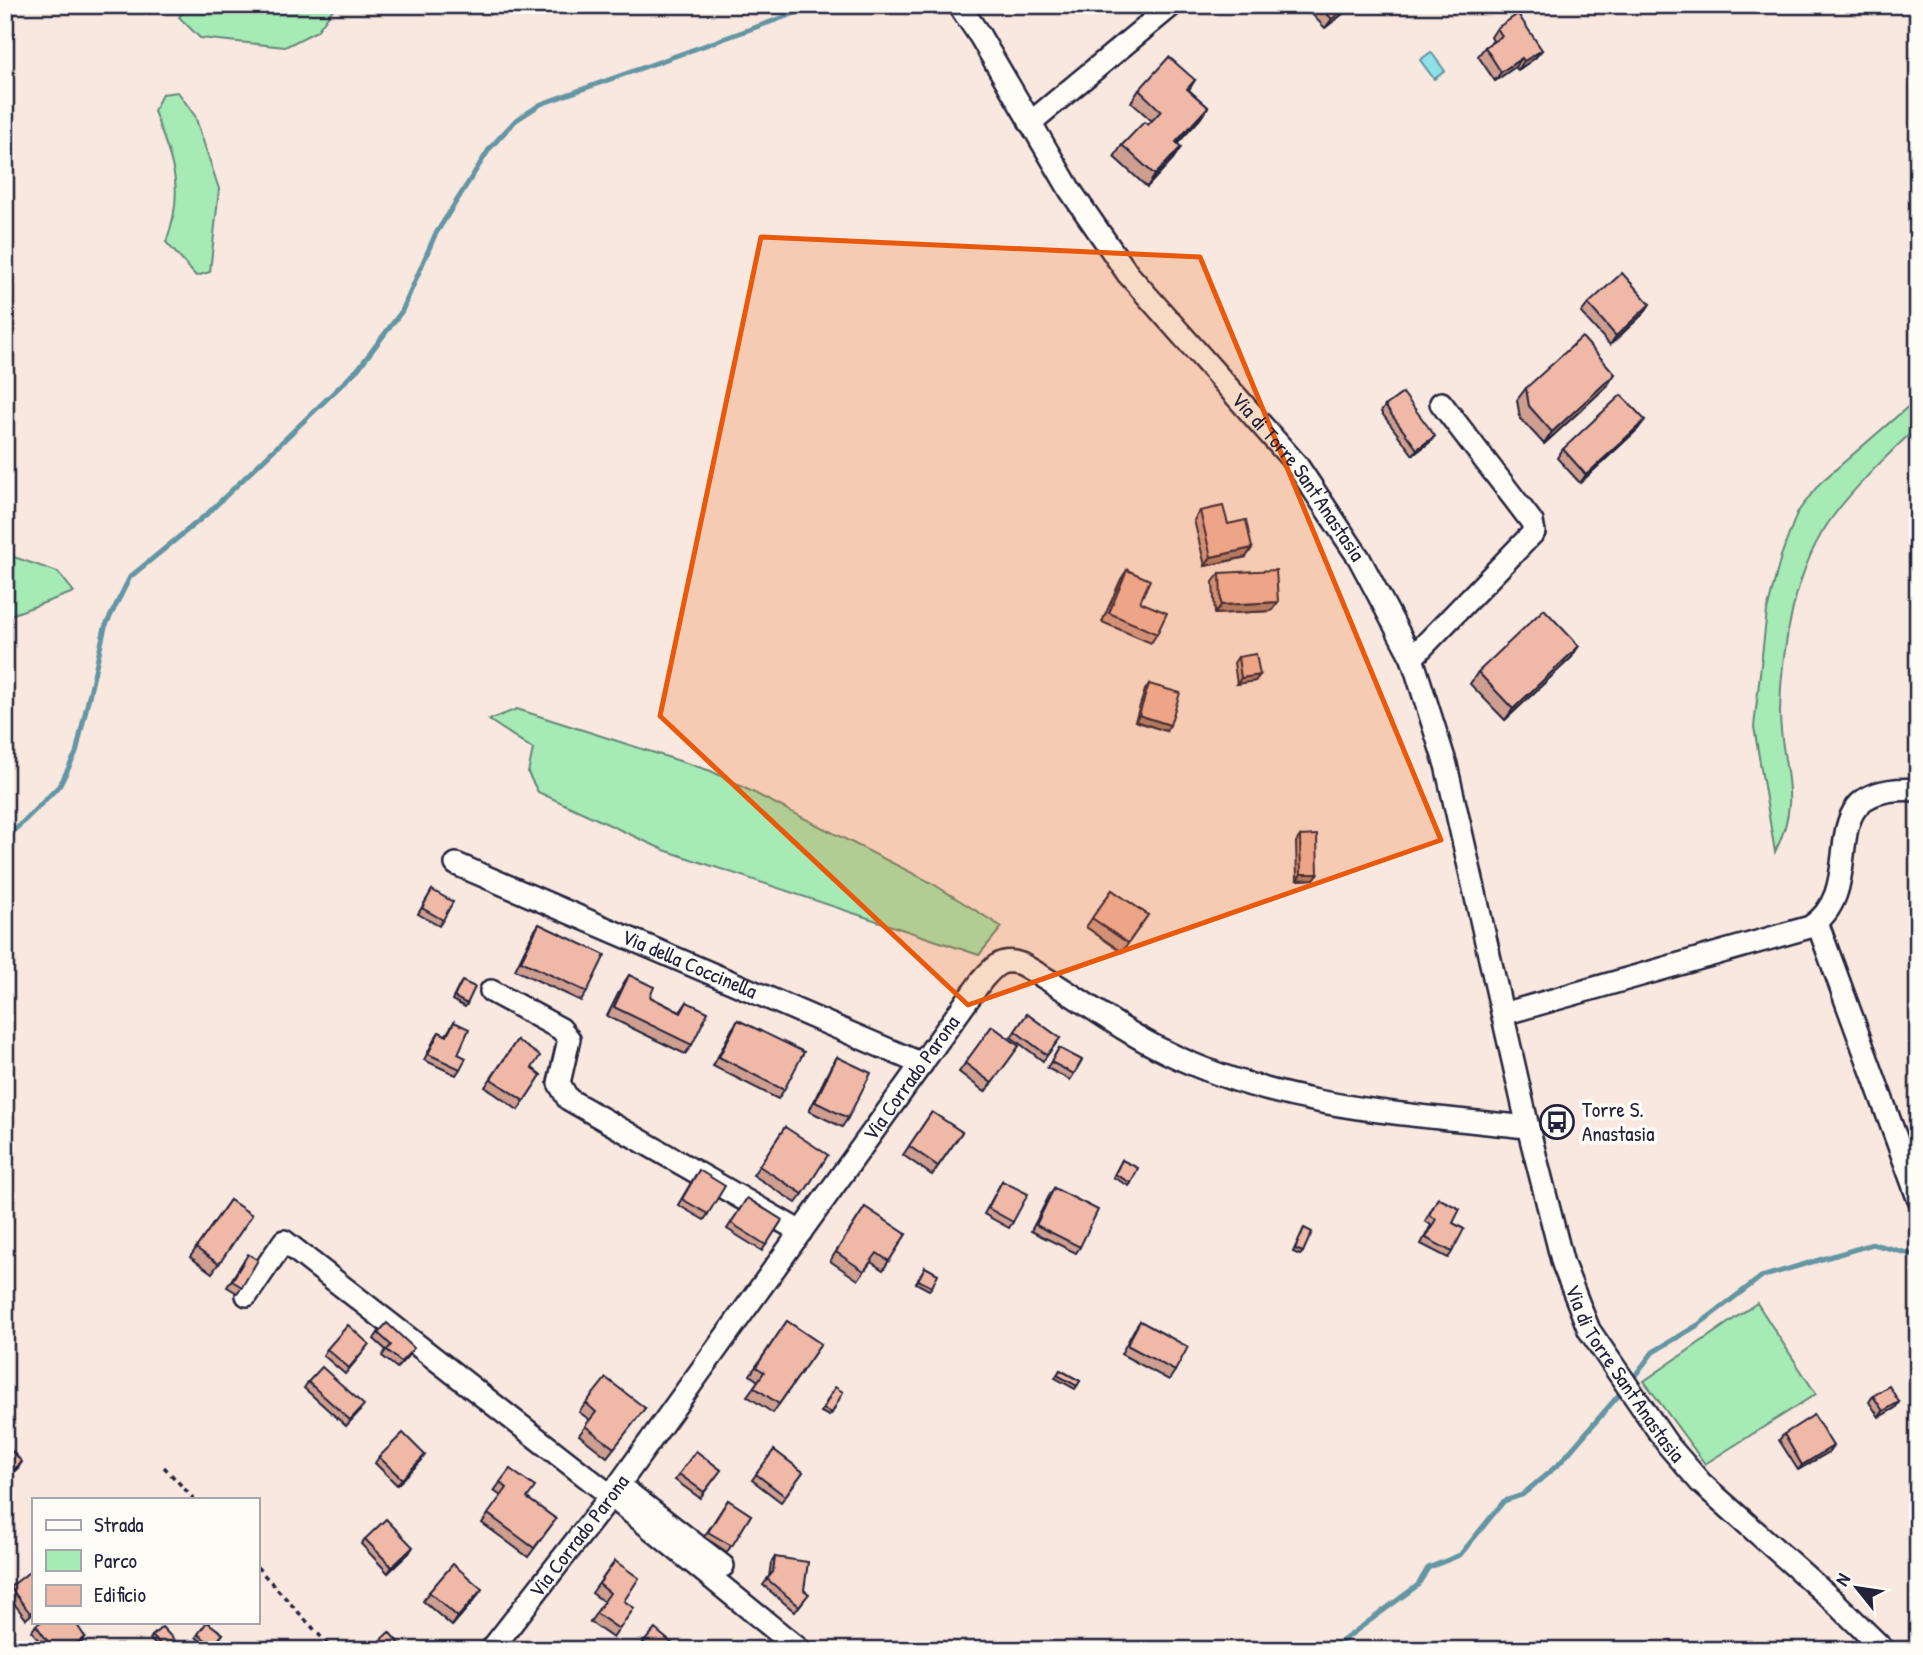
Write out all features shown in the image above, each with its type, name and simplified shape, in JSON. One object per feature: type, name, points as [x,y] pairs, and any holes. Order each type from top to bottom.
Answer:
[{"type":"street","name":"Via di Torre Sant'Anastasia","points":[[958,5],[981,36],[1070,190],[1128,274],[1297,465],[1359,558],[1412,658],[1443,755],[1528,1127],[1571,1289],[1588,1331],[1668,1445],[1701,1483],[1837,1604],[1884,1650]]},
{"type":"street","points":[[1030,123],[1172,5]]},
{"type":"street","points":[[1412,658],[1534,532],[1532,522],[1441,403]]},
{"type":"street","points":[[1503,1014],[1802,930],[1817,922],[1835,897],[1846,826],[1856,804],[1875,793],[1918,790]]},
{"type":"street","name":"Via della Coccinella","points":[[456,864],[922,1064]]},
{"type":"street","points":[[1817,922],[1913,1192],[1918,1198]]},
{"type":"street","name":"Via Corrado Parona","points":[[491,1650],[615,1491],[982,980],[998,963],[1007,960],[1028,967],[1142,1040],[1234,1081],[1346,1107],[1528,1127]]},
{"type":"street","points":[[491,991],[561,1029],[569,1039],[559,1083],[568,1099],[801,1232]]},
{"type":"street","points":[[247,1295],[284,1241],[615,1491],[723,1566]]},
{"type":"street","points":[[615,1491],[800,1650]]},
{"type":"path","points":[[164,1467],[193,1498]]},
{"type":"path","points":[[259,1569],[334,1650]]},
{"type":"highlighted area","points":[[761,237],[1200,257],[1441,840],[968,1005],[660,716]]},
{"type":"green space","points":[[336,5],[317,31],[285,47],[200,38],[179,17],[189,7]]},
{"type":"green space","points":[[178,92],[195,116],[219,189],[210,272],[196,276],[166,242],[172,223],[176,190],[171,161],[154,111],[162,94]]},
{"type":"green space","points":[[1918,398],[1918,426],[1843,503],[1821,535],[1800,583],[1783,662],[1780,712],[1789,797],[1784,832],[1775,852],[1754,727],[1767,611],[1781,556],[1797,513],[1820,483]]},
{"type":"green space","points":[[5,554],[58,572],[74,592],[5,617]]},
{"type":"green space","points":[[517,709],[711,771],[930,882],[1002,927],[979,955],[664,850],[538,792],[528,773],[533,749],[489,720]]},
{"type":"green space","points":[[1757,1303],[1816,1394],[1705,1464],[1644,1381]]},
{"type":"water","points":[[1431,52],[1445,71],[1434,79],[1420,60]]},
{"type":"building","points":[[1318,5],[1349,5],[1332,19]]},
{"type":"building","points":[[1518,14],[1542,50],[1524,61],[1522,58],[1501,72],[1485,47],[1502,36],[1497,28]]},
{"type":"building","points":[[1169,57],[1195,80],[1187,89],[1208,107],[1176,142],[1181,147],[1155,175],[1122,145],[1144,122],[1148,125],[1161,111],[1139,90]]},
{"type":"building","points":[[1622,273],[1650,304],[1616,336],[1588,304]]},
{"type":"building","points":[[1582,337],[1615,374],[1552,432],[1529,406],[1526,388]]},
{"type":"building","points":[[1403,393],[1435,436],[1417,449],[1385,406]]},
{"type":"building","points":[[1621,395],[1645,420],[1586,475],[1563,449]]},
{"type":"building","points":[[1223,506],[1228,524],[1246,520],[1252,548],[1211,557],[1200,511]]},
{"type":"building","points":[[1127,570],[1150,580],[1140,602],[1167,613],[1157,634],[1109,613]]},
{"type":"building","points":[[1276,570],[1278,602],[1221,605],[1220,573]]},
{"type":"building","points":[[1544,609],[1579,646],[1513,709],[1478,672]]},
{"type":"building","points":[[1256,654],[1260,675],[1241,678],[1238,657]]},
{"type":"building","points":[[1149,684],[1180,693],[1170,725],[1139,715]]},
{"type":"building","points":[[1317,835],[1318,874],[1301,874],[1300,836]]},
{"type":"building","points":[[432,890],[453,902],[443,920],[422,908]]},
{"type":"building","points":[[1112,890],[1148,915],[1128,943],[1092,918]]},
{"type":"building","points":[[539,924],[605,955],[587,992],[521,961]]},
{"type":"building","points":[[629,975],[654,987],[650,997],[681,1013],[687,1002],[708,1012],[692,1045],[614,1007]]},
{"type":"building","points":[[462,981],[475,987],[467,1004],[454,997]]},
{"type":"building","points":[[1027,1014],[1060,1038],[1047,1055],[1015,1031]]},
{"type":"building","points":[[738,1020],[804,1052],[784,1090],[719,1057]]},
{"type":"building","points":[[454,1022],[469,1029],[458,1054],[466,1058],[460,1069],[428,1054],[439,1032],[447,1036]]},
{"type":"building","points":[[992,1026],[1019,1046],[992,1083],[965,1063]]},
{"type":"building","points":[[517,1040],[540,1056],[532,1068],[541,1075],[524,1101],[491,1079]]},
{"type":"building","points":[[1059,1048],[1082,1060],[1074,1074],[1051,1062]]},
{"type":"building","points":[[837,1057],[871,1073],[848,1118],[815,1102]]},
{"type":"building","points":[[932,1112],[962,1132],[938,1166],[909,1146]]},
{"type":"building","points":[[785,1127],[828,1155],[803,1194],[759,1166]]},
{"type":"building","points":[[1122,1160],[1138,1168],[1131,1183],[1115,1174]]},
{"type":"building","points":[[699,1170],[725,1186],[708,1214],[682,1199]]},
{"type":"building","points":[[1002,1181],[1028,1194],[1013,1222],[988,1208]]},
{"type":"building","points":[[1054,1188],[1098,1210],[1080,1247],[1036,1225]]},
{"type":"building","points":[[747,1198],[782,1220],[766,1245],[731,1223]]},
{"type":"building","points":[[1438,1198],[1460,1209],[1453,1223],[1464,1229],[1452,1252],[1426,1238],[1436,1219],[1429,1215]]},
{"type":"building","points":[[230,1200],[252,1215],[219,1264],[196,1248]]},
{"type":"building","points":[[865,1207],[906,1234],[889,1261],[877,1253],[864,1271],[836,1252]]},
{"type":"building","points":[[1304,1228],[1312,1232],[1303,1252],[1295,1249]]},
{"type":"building","points":[[248,1254],[258,1260],[242,1287],[232,1281]]},
{"type":"building","points":[[925,1267],[938,1274],[932,1287],[918,1280]]},
{"type":"building","points":[[787,1321],[821,1344],[779,1404],[754,1387],[764,1372],[756,1367]]},
{"type":"building","points":[[1140,1321],[1188,1347],[1175,1371],[1127,1345]]},
{"type":"building","points":[[387,1323],[414,1348],[401,1362],[387,1350],[391,1345],[378,1333]]},
{"type":"building","points":[[348,1325],[369,1344],[349,1368],[327,1349]]},
{"type":"building","points":[[322,1367],[364,1405],[350,1420],[308,1382]]},
{"type":"building","points":[[1060,1370],[1080,1381],[1077,1386],[1057,1375]]},
{"type":"building","points":[[606,1378],[645,1408],[614,1448],[585,1426],[596,1412],[586,1403]]},
{"type":"building","points":[[1889,1386],[1899,1402],[1883,1411],[1873,1396]]},
{"type":"building","points":[[835,1387],[843,1392],[832,1413],[823,1409]]},
{"type":"building","points":[[1814,1415],[1833,1446],[1802,1465],[1784,1434]]},
{"type":"building","points":[[403,1433],[425,1455],[402,1479],[379,1457]]},
{"type":"building","points":[[774,1450],[803,1472],[785,1496],[756,1474]]},
{"type":"building","points":[[12,1451],[22,1462],[5,1478],[5,1457]]},
{"type":"building","points":[[696,1451],[721,1470],[704,1492],[679,1474]]},
{"type":"building","points":[[510,1469],[535,1487],[527,1498],[556,1519],[534,1548],[488,1514],[507,1488],[500,1482]]},
{"type":"building","points":[[728,1500],[751,1515],[732,1546],[708,1532]]},
{"type":"building","points":[[386,1519],[413,1547],[392,1567],[365,1539]]},
{"type":"building","points":[[775,1557],[808,1562],[804,1590],[809,1594],[799,1606],[767,1579],[773,1572]]},
{"type":"building","points":[[615,1561],[639,1578],[624,1601],[634,1608],[619,1629],[596,1613],[610,1593],[599,1584]]},
{"type":"building","points":[[453,1564],[482,1589],[458,1617],[429,1592]]},
{"type":"building","points":[[32,1570],[32,1612],[30,1613],[10,1587]]},
{"type":"building","points":[[76,1624],[85,1637],[67,1650],[54,1650],[36,1625]]},
{"type":"building","points":[[206,1624],[210,1624],[223,1634],[213,1646],[198,1634]]},
{"type":"building","points":[[162,1627],[178,1644],[172,1650],[166,1650],[152,1636]]},
{"type":"building","points":[[655,1629],[680,1650],[637,1650]]},
{"type":"building","points":[[389,1632],[405,1650],[370,1650]]},
{"type":"building","points":[[5,1635],[11,1642],[5,1647]]},
{"type":"waterway","points":[[5,840],[60,785],[76,753],[105,627],[130,577],[207,514],[358,369],[402,311],[435,235],[490,148],[515,121],[541,104],[818,5]]},
{"type":"waterway","points":[[1630,1382],[1653,1352],[1698,1325],[1761,1277],[1873,1244],[1918,1256]]},
{"type":"waterway","points":[[1330,1650],[1418,1585],[1428,1568],[1460,1555],[1504,1501],[1522,1495],[1560,1463],[1624,1389]]},
{"type":"place","name":"Torre S. Anastasia","points":[[1557,1122]]}]
